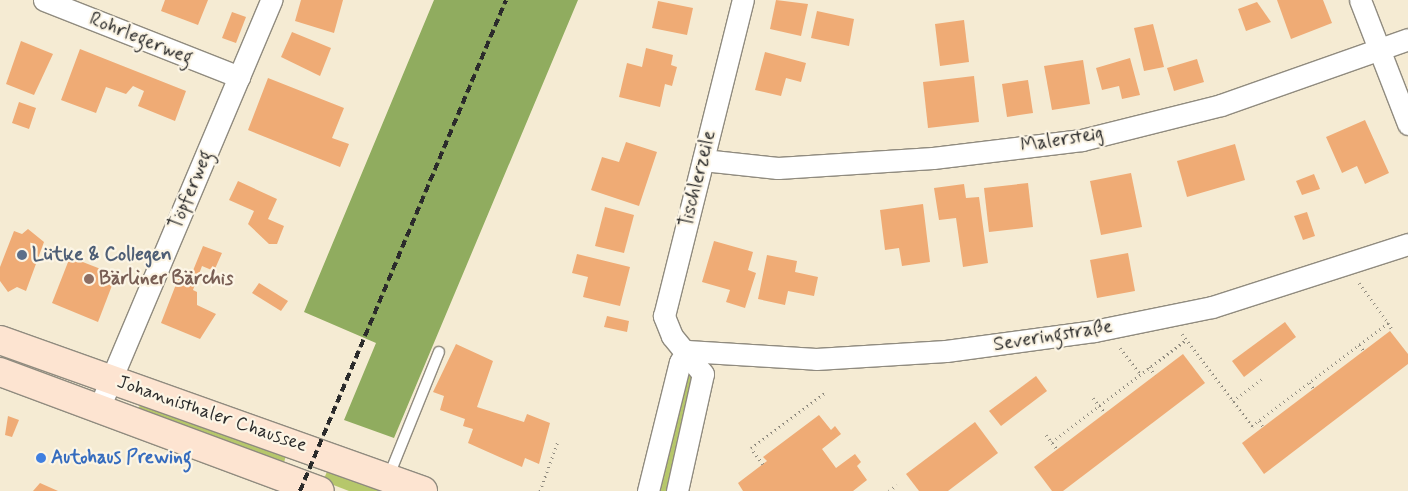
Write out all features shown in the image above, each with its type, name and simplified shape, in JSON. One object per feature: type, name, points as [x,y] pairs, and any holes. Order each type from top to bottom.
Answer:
[{"type":"main road","name":"Johannisthaler Chaussee","points":[[0,340],[423,491]]},
{"type":"main road","name":"Johannisthaler Chaussee","points":[[0,372],[320,491]]},
{"type":"street","name":"Rohrlegerweg","points":[[44,0],[239,77]]},
{"type":"street","name":"Töpferweg","points":[[100,408],[110,378],[271,0]]},
{"type":"street","name":"Tischlerzeile","points":[[677,491],[703,374],[687,351],[672,336],[664,316],[743,0]]},
{"type":"street","points":[[1360,0],[1408,124]]},
{"type":"street","name":"Malersteig","points":[[703,160],[778,168],[933,158],[1082,140],[1221,105],[1408,39]]},
{"type":"street","name":"Severingstraße","points":[[687,351],[816,359],[946,351],[1094,331],[1212,307],[1408,244]]},
{"type":"street","points":[[648,491],[680,362],[687,351]]},
{"type":"lane","points":[[388,478],[439,352]]},
{"type":"path","points":[[1359,283],[1393,330]]},
{"type":"path","points":[[1182,334],[1252,426],[1388,324]]},
{"type":"path","points":[[1052,442],[1186,340]]},
{"type":"path","points":[[1359,345],[1364,351]]},
{"type":"path","points":[[1118,346],[1140,374]]},
{"type":"path","points":[[1150,367],[1155,375]]},
{"type":"path","points":[[1233,401],[1263,378]]},
{"type":"path","points":[[1309,383],[1314,390]]},
{"type":"path","points":[[763,464],[751,448],[826,392]]},
{"type":"path","points":[[1093,398],[1105,413]]},
{"type":"path","points":[[1259,421],[1263,427]]},
{"type":"path","points":[[1046,435],[1057,449]]},
{"type":"path","points":[[540,491],[558,441]]},
{"type":"path","points":[[889,491],[897,485]]},
{"type":"green space","points":[[434,0],[578,0],[394,438],[344,420],[376,343],[304,312]]},
{"type":"green space","points":[[695,365],[669,491],[660,491],[689,366]]},
{"type":"green space","points":[[141,401],[287,452],[283,466],[138,411]]},
{"type":"green space","points":[[329,467],[394,491],[349,491],[323,481]]},
{"type":"building","points":[[165,0],[208,0],[198,25],[161,11]]},
{"type":"building","points":[[301,0],[343,0],[334,33],[295,21]]},
{"type":"building","points":[[776,0],[808,4],[801,36],[770,29]]},
{"type":"building","points":[[1277,0],[1323,0],[1332,23],[1291,39]]},
{"type":"building","points":[[658,1],[693,8],[687,35],[652,28]]},
{"type":"building","points":[[1257,2],[1271,22],[1246,31],[1238,9]]},
{"type":"building","points":[[817,11],[854,19],[849,46],[811,38]]},
{"type":"building","points":[[232,12],[246,17],[236,43],[222,38]]},
{"type":"building","points":[[964,20],[969,62],[940,66],[935,24]]},
{"type":"building","points":[[1153,24],[1164,67],[1144,71],[1134,28]]},
{"type":"building","points":[[292,32],[331,48],[320,76],[281,57]]},
{"type":"building","points":[[21,41],[53,54],[34,95],[6,84]]},
{"type":"building","points":[[646,48],[673,55],[671,65],[677,67],[672,86],[665,84],[660,107],[619,97],[627,63],[642,67]]},
{"type":"building","points":[[80,49],[186,91],[175,121],[138,106],[144,91],[133,86],[126,94],[106,87],[96,113],[61,100]]},
{"type":"building","points":[[765,52],[806,63],[801,82],[786,78],[781,96],[755,90]]},
{"type":"building","points":[[1130,58],[1140,95],[1122,99],[1119,86],[1102,90],[1096,68]]},
{"type":"building","points":[[1197,59],[1204,82],[1174,91],[1167,68]]},
{"type":"building","points":[[1083,60],[1090,104],[1052,110],[1044,66]]},
{"type":"building","points":[[974,76],[979,122],[928,128],[923,82]]},
{"type":"building","points":[[268,78],[344,108],[332,138],[349,144],[340,167],[248,130]]},
{"type":"building","points":[[1028,80],[1033,113],[1007,117],[1002,84]]},
{"type":"building","points":[[19,102],[36,108],[29,129],[12,123]]},
{"type":"building","points":[[1365,120],[1389,173],[1365,184],[1357,166],[1342,173],[1326,137]]},
{"type":"building","points":[[626,142],[657,152],[639,206],[591,190],[602,157],[619,162]]},
{"type":"building","points":[[1235,144],[1245,180],[1187,197],[1177,161]]},
{"type":"building","points":[[1131,173],[1142,227],[1101,235],[1090,181]]},
{"type":"building","points":[[1314,174],[1320,189],[1302,195],[1296,181]]},
{"type":"building","points":[[238,181],[277,199],[268,219],[284,226],[277,244],[269,244],[248,224],[254,211],[229,200]]},
{"type":"building","points":[[1028,183],[1033,227],[989,232],[984,188]]},
{"type":"building","points":[[964,184],[966,198],[979,197],[988,263],[963,267],[956,218],[939,220],[934,188]]},
{"type":"building","points":[[923,204],[930,262],[902,266],[899,248],[885,250],[880,210]]},
{"type":"building","points":[[605,207],[634,215],[624,253],[595,246]]},
{"type":"building","points":[[1307,212],[1315,236],[1303,240],[1294,216]]},
{"type":"building","name":"Lütke & Collegen","points":[[28,229],[44,242],[26,291],[17,287],[8,292],[0,281],[0,267],[14,231],[22,234]]},
{"type":"building","points":[[714,241],[753,252],[748,270],[756,273],[745,308],[726,302],[730,290],[702,282]]},
{"type":"building","points":[[203,246],[222,253],[214,271],[202,266],[193,290],[197,292],[197,305],[216,314],[200,339],[161,323],[180,274],[190,278]]},
{"type":"building","points":[[1128,253],[1135,291],[1097,298],[1090,260]]},
{"type":"building","points":[[577,254],[630,267],[620,306],[583,297],[588,277],[572,273]]},
{"type":"building","points":[[767,255],[797,261],[795,272],[818,277],[814,296],[788,291],[785,305],[758,299]]},
{"type":"building","points":[[70,257],[116,275],[98,322],[52,303]]},
{"type":"building","points":[[259,283],[288,301],[281,311],[252,293]]},
{"type":"building","points":[[607,316],[629,321],[627,332],[604,327]]},
{"type":"building","points":[[1285,322],[1296,337],[1244,377],[1232,361]]},
{"type":"building","points":[[1390,331],[1408,354],[1408,364],[1264,474],[1242,443]]},
{"type":"building","points":[[456,344],[493,361],[477,407],[524,422],[527,414],[550,423],[539,464],[525,458],[522,467],[468,443],[473,429],[463,426],[465,419],[440,410],[444,396],[433,392]]},
{"type":"building","points":[[1183,354],[1205,383],[1063,491],[1052,491],[1034,467]]},
{"type":"building","points":[[1036,376],[1047,391],[1001,426],[989,411]]},
{"type":"building","points":[[819,415],[831,430],[835,426],[841,434],[822,449],[836,468],[855,454],[861,462],[857,466],[867,480],[853,491],[743,491],[738,483],[767,461],[763,457]]},
{"type":"building","points":[[8,416],[19,420],[12,437],[5,435]]},
{"type":"building","points":[[975,422],[998,453],[948,491],[919,491],[906,474]]},
{"type":"building","points":[[40,483],[58,491],[33,491]]},
{"type":"railway","points":[[300,491],[506,0]]},
{"type":"place","name":"Lütke & Collegen","points":[[22,255]]},
{"type":"place","name":"Bärliner Bärchis","points":[[89,279]]},
{"type":"place","name":"Autohaus Prewing","points":[[41,458]]}]
